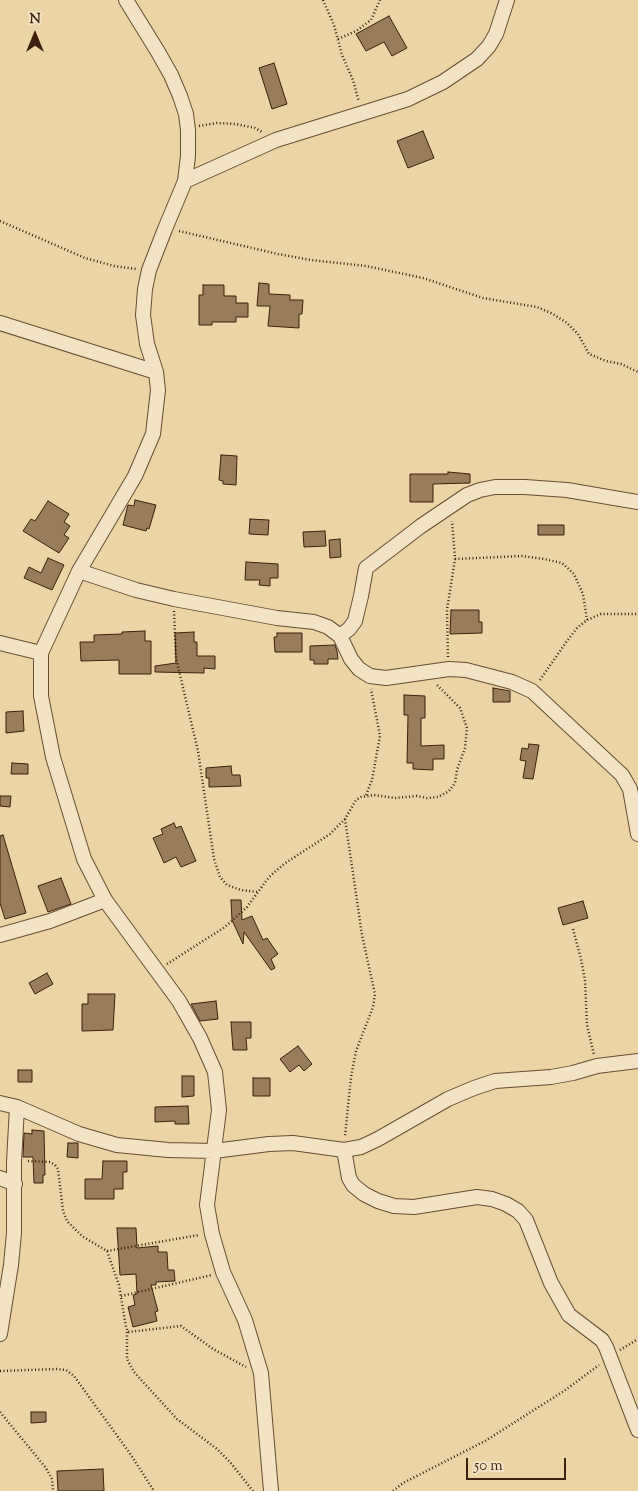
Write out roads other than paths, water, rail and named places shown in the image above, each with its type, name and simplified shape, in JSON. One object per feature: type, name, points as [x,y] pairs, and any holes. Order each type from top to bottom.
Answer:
[{"type":"street","points":[[126,0],[171,75],[186,114],[188,156],[185,181],[149,270],[145,289],[142,316],[147,344],[156,372],[158,390],[153,434],[135,476],[79,571],[41,653],[41,696],[53,757],[84,859],[105,900],[179,1001],[200,1038],[215,1072],[219,1110],[207,1205],[212,1234],[224,1272],[246,1320],[261,1373],[271,1491]]},
{"type":"street","points":[[185,181],[276,140],[408,99],[443,82],[477,59],[489,46],[496,34],[507,0]]},
{"type":"street","points":[[0,323],[156,372]]},
{"type":"street","points":[[340,636],[350,629],[354,621],[366,568],[451,506],[480,490],[495,487],[567,490],[638,502]]},
{"type":"street","points":[[79,571],[136,590],[174,599],[277,618],[314,622],[328,627],[340,636],[351,659],[359,669],[370,676],[386,678],[449,668],[466,670],[512,682],[532,691],[622,775],[630,789],[638,834]]},
{"type":"street","points":[[0,644],[41,653]]},
{"type":"street","points":[[0,935],[50,921],[105,900]]},
{"type":"street","points":[[0,1103],[17,1108],[79,1134],[117,1145],[168,1150],[214,1151],[293,1143],[344,1150],[360,1147],[378,1139],[448,1099],[495,1081],[551,1077],[597,1066],[638,1061]]},
{"type":"street","points":[[0,1334],[12,1265],[17,1108]]},
{"type":"street","points":[[344,1150],[349,1178],[353,1185],[364,1194],[378,1201],[394,1206],[414,1207],[476,1197],[492,1199],[518,1211],[529,1226],[561,1302],[569,1315],[602,1340],[611,1355],[638,1430]]},
{"type":"street","points":[[0,1178],[15,1184]]}]
